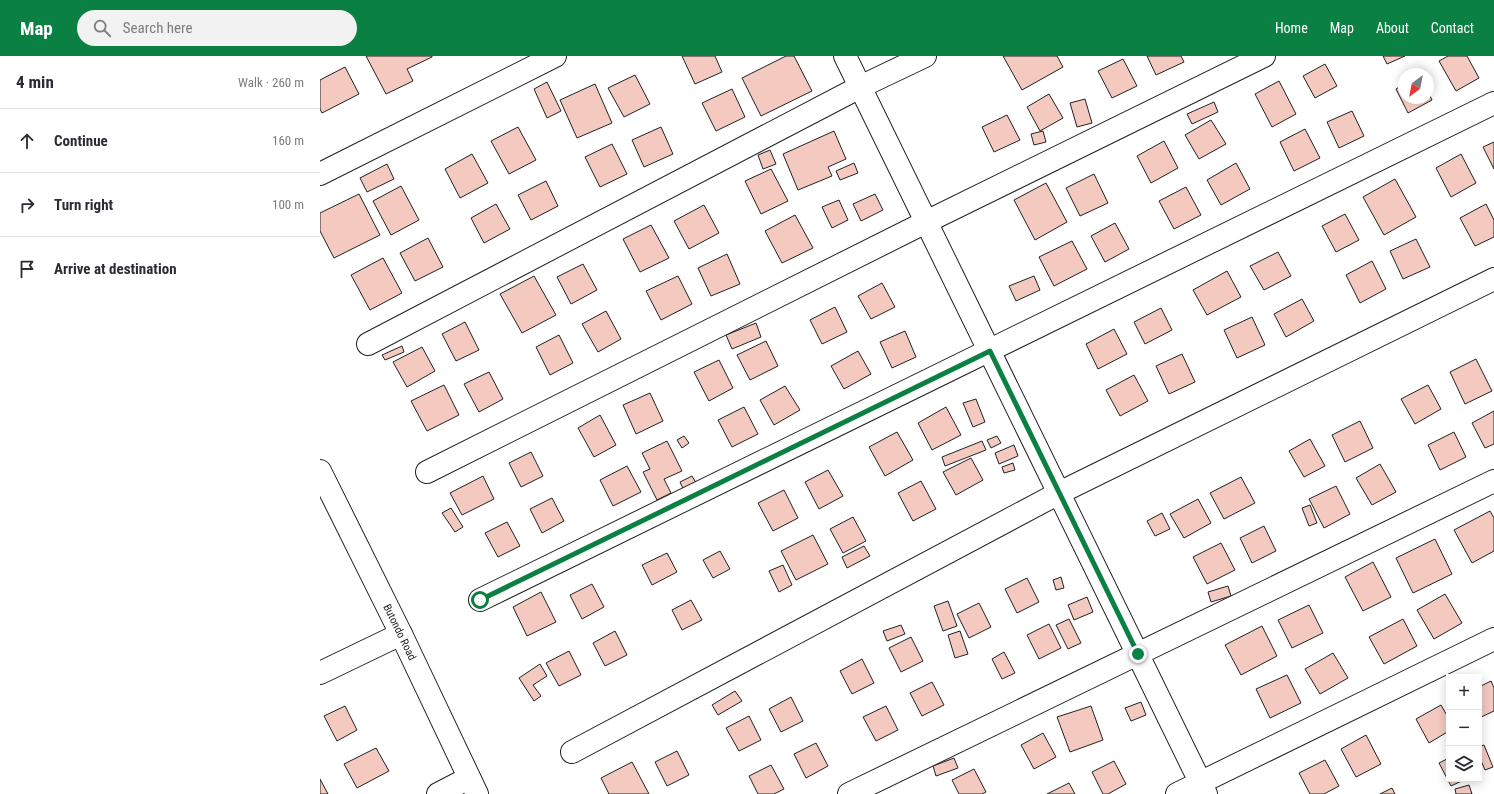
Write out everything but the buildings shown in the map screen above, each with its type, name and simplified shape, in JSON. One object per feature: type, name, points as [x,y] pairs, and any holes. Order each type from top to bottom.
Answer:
[{"type":"street","points":[[320,174],[555,56]]},
{"type":"street","points":[[845,56],[1204,788]]},
{"type":"street","points":[[368,344],[860,87],[925,56]]},
{"type":"street","points":[[427,472],[926,222],[1264,56]]},
{"type":"street","points":[[480,600],[1494,103]]},
{"type":"street","points":[[572,752],[1059,493],[1494,279]]},
{"type":"street","name":"Butondo Road","points":[[320,471],[327,500],[401,634],[473,786]]},
{"type":"street","points":[[849,794],[1494,481]]},
{"type":"street","points":[[320,673],[401,634]]},
{"type":"street","points":[[1177,794],[1204,788],[1494,639]]},
{"type":"street","points":[[438,794],[473,786]]},
{"type":"route","points":[[480,600],[990,351],[1138,654]]}]
